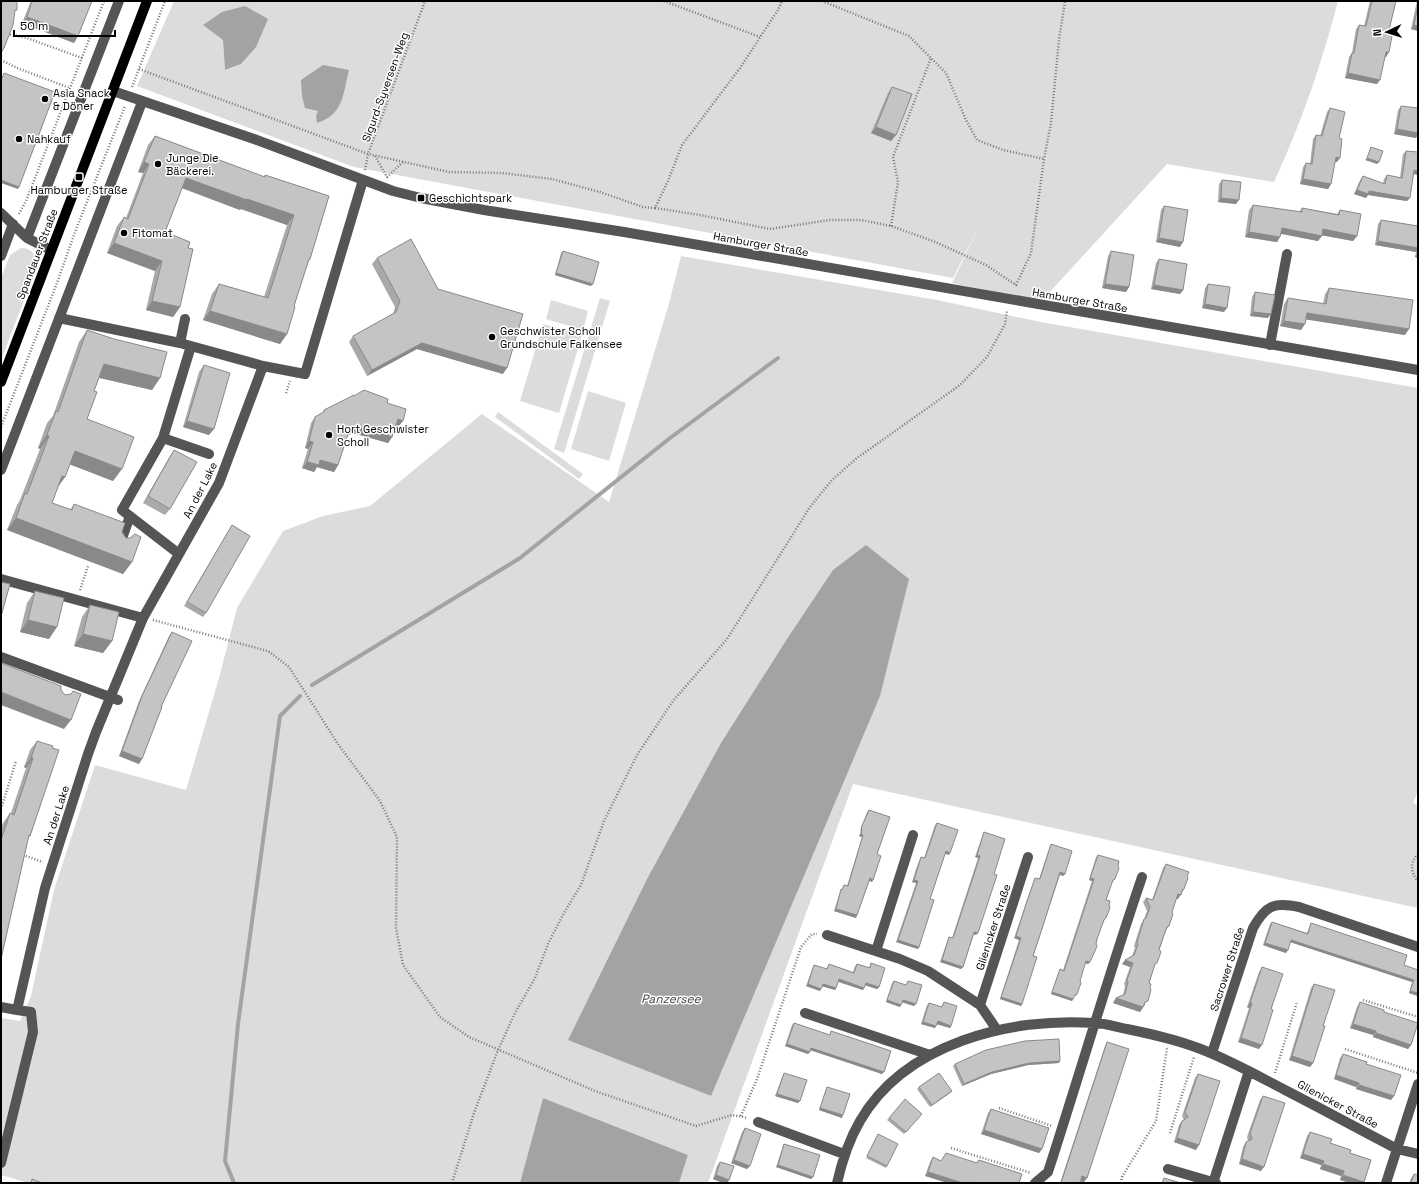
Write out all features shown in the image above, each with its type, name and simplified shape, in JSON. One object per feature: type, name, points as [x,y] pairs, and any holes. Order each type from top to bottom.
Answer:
[{"type":"main road","name":"Spandauer Straße","points":[[1,382],[147,1]]},
{"type":"street","name":"Spandauer Straße","points":[[27,238],[119,1]]},
{"type":"street","name":"Hamburger Straße","points":[[113,91],[254,139],[393,191],[484,210],[624,232],[1418,370]]},
{"type":"street","points":[[1,470],[142,102]]},
{"type":"street","points":[[59,318],[180,343],[263,366],[305,374],[363,180]]},
{"type":"street","points":[[1,213],[27,238],[51,250]]},
{"type":"street","points":[[1,256],[13,224]]},
{"type":"street","points":[[1270,345],[1287,254]]},
{"type":"street","points":[[180,343],[185,319]]},
{"type":"street","points":[[179,554],[122,510],[163,438],[191,346]]},
{"type":"street","name":"An der Lake","points":[[17,1010],[45,888],[88,754],[114,698],[143,618],[219,483],[263,366]]},
{"type":"street","points":[[163,438],[209,454]]},
{"type":"street","points":[[120,544],[130,516]]},
{"type":"street","points":[[1,579],[143,618]]},
{"type":"street","points":[[1,657],[114,698]]},
{"type":"street","points":[[62,693],[67,681]]},
{"type":"street","points":[[876,951],[913,835]]},
{"type":"street","name":"Glienicker Straße","points":[[980,1006],[1028,857]]},
{"type":"street","points":[[1039,1180],[1048,1172],[1096,1023],[1120,942],[1142,877]]},
{"type":"street","name":"Sacrower Straße","points":[[1212,1053],[1253,928],[1260,916],[1270,906],[1284,904],[1299,907],[1418,947]]},
{"type":"street","points":[[827,935],[876,951],[928,971],[980,1006],[997,1030]]},
{"type":"street","points":[[1,1007],[31,1012],[33,1032],[1,1163]]},
{"type":"street","points":[[805,1013],[930,1055]]},
{"type":"street","name":"Glienicker Straße","points":[[837,1183],[844,1154],[860,1120],[879,1095],[902,1074],[930,1055],[956,1043],[997,1030],[1053,1022],[1096,1023],[1169,1038],[1212,1053],[1397,1149],[1418,1154]]},
{"type":"street","points":[[1168,1169],[1214,1183],[1249,1071]]},
{"type":"street","points":[[1386,1183],[1418,1084]]},
{"type":"street","points":[[758,1122],[844,1154]]},
{"type":"path","points":[[13,224],[26,200],[104,1]]},
{"type":"path","points":[[1,427],[165,1]]},
{"type":"path","name":"Sigurd-Syversen-Weg","points":[[363,180],[368,154],[425,1]]},
{"type":"path","points":[[664,1],[760,37]]},
{"type":"path","points":[[655,208],[682,146],[740,68],[782,1]]},
{"type":"path","points":[[822,1],[909,36],[946,73],[966,120],[977,140],[1003,150],[1044,159]]},
{"type":"path","points":[[139,69],[375,156],[449,172],[502,173],[552,179],[600,192],[642,207],[700,215],[770,229],[811,222],[838,220],[861,220],[891,226],[933,241],[986,265],[1016,285],[1031,253],[1044,159],[1051,123],[1059,40],[1065,1]]},
{"type":"path","points":[[7,34],[27,38],[82,58]]},
{"type":"path","points":[[891,226],[898,182],[893,157],[931,58]]},
{"type":"path","points":[[1,60],[17,68],[70,88]]},
{"type":"path","points":[[375,156],[387,176],[403,162]]},
{"type":"path","points":[[452,1183],[474,1113],[498,1050],[515,1013],[535,978],[548,944],[581,885],[604,821],[616,794],[637,755],[673,701],[727,639],[810,507],[832,480],[857,458],[960,385],[987,358],[1005,324],[1007,310]]},
{"type":"path","points":[[79,600],[81,586],[88,566]]},
{"type":"path","points":[[143,618],[268,650],[289,668],[338,744],[380,801],[397,837],[396,928],[402,965],[440,1017],[468,1037],[594,1091],[696,1126],[732,1115],[741,1116],[758,1122]]},
{"type":"path","points":[[1,809],[16,761]]},
{"type":"path","points":[[20,854],[52,865]]},
{"type":"path","points":[[1418,854],[1415,857],[1411,867],[1413,874],[1418,880]]},
{"type":"path","points":[[741,1116],[756,1079],[801,947],[812,934],[827,935]]},
{"type":"path","points":[[1363,1000],[1418,1017]]},
{"type":"path","points":[[1272,1083],[1297,1002]]},
{"type":"path","points":[[1121,1183],[1122,1177],[1156,1121],[1169,1038]]},
{"type":"path","points":[[1170,1133],[1197,1048]]},
{"type":"path","points":[[1345,1050],[1418,1073]]},
{"type":"path","points":[[999,1108],[1062,1129]]},
{"type":"path","points":[[951,1148],[1039,1180]]},
{"type":"shaded area","points":[[174,1],[1338,1],[1310,93],[1274,182],[1167,164],[1048,294],[1035,299],[1021,298],[952,283],[981,222],[953,278],[354,167],[137,86]],"holes":[[[223,40],[241,64],[225,70]]]},
{"type":"shaded area","points":[[21,248],[26,248],[34,255],[36,263],[35,272],[1,360],[1,278],[10,255]]},
{"type":"shaded area","points":[[681,256],[937,300],[1041,322],[1418,388],[1418,791],[1413,803],[1418,805],[1418,908],[853,784],[708,1183],[679,1183],[688,1155],[543,1098],[520,1183],[28,1183],[1,1175],[1,1018],[20,1021],[31,996],[54,890],[95,765],[186,790],[219,678],[237,608],[283,531],[323,516],[370,506],[482,414],[609,502],[668,307]],"holes":[[[646,881],[711,1096],[569,1039]]]},
{"type":"shaded area","points":[[600,298],[610,301],[564,453],[554,449]]},
{"type":"shaded area","points":[[551,300],[588,311],[583,330],[546,319]]},
{"type":"shaded area","points":[[543,324],[582,335],[559,413],[520,401]]},
{"type":"shaded area","points":[[588,391],[626,403],[609,461],[571,449]]},
{"type":"shaded area","points":[[498,412],[583,474],[579,479],[495,417]]},
{"type":"water","points":[[245,6],[268,19],[256,47],[241,64],[225,70],[223,40],[203,25],[222,12]]},
{"type":"water","points":[[323,65],[349,70],[341,102],[337,109],[333,115],[317,123],[316,116],[318,111],[305,108],[302,96],[301,80]]},
{"type":"water","name":"Panzersee","points":[[866,545],[909,579],[880,696],[711,1096],[568,1040],[646,881],[721,743],[833,570]]},
{"type":"water","points":[[543,1098],[688,1155],[679,1183],[520,1183]]},
{"type":"building","points":[[1,1],[17,1],[17,10],[15,10],[13,25],[1,53]]},
{"type":"building","points":[[32,1],[92,1],[78,36],[27,17]]},
{"type":"building","points":[[1372,1],[1396,1],[1389,30],[1393,31],[1389,52],[1386,52],[1380,80],[1348,73],[1352,53],[1354,53],[1359,25],[1366,26]]},
{"type":"building","points":[[1418,5],[1418,26],[1414,25]]},
{"type":"building","name":"Nahkauf","points":[[4,73],[55,92],[19,187],[1,180],[1,80]]},
{"type":"building","points":[[892,87],[912,94],[896,135],[876,127]]},
{"type":"building","points":[[1401,106],[1418,108],[1418,133],[1397,129]]},
{"type":"building","points":[[1330,108],[1345,112],[1339,138],[1342,139],[1340,158],[1336,157],[1331,184],[1303,179],[1306,163],[1312,164],[1316,135],[1322,136]]},
{"type":"building","points":[[155,136],[265,177],[265,175],[329,196],[294,306],[295,307],[287,334],[210,311],[219,284],[268,298],[294,215],[186,178],[165,232],[190,242],[188,248],[193,249],[180,307],[152,301],[162,261],[114,243],[124,217],[128,219],[149,164],[144,162]]},
{"type":"building","points":[[1371,147],[1383,151],[1379,162],[1367,158]]},
{"type":"building","points":[[1406,151],[1418,152],[1418,171],[1414,170],[1410,198],[1369,191],[1368,194],[1357,190],[1363,176],[1385,184],[1387,175],[1402,178]]},
{"type":"building","points":[[1222,180],[1241,182],[1239,200],[1221,198]]},
{"type":"building","points":[[1253,205],[1302,212],[1302,208],[1339,215],[1340,210],[1361,214],[1357,236],[1323,229],[1322,236],[1282,228],[1280,237],[1249,232]]},
{"type":"building","points":[[1164,206],[1188,210],[1183,242],[1159,238]]},
{"type":"building","points":[[1381,220],[1418,226],[1418,248],[1378,241]]},
{"type":"building","points":[[411,239],[438,289],[523,314],[507,368],[422,343],[372,370],[353,336],[396,312],[400,301],[377,258]]},
{"type":"building","points":[[563,251],[599,262],[593,284],[556,273]]},
{"type":"building","points":[[1111,251],[1134,255],[1129,287],[1105,284]]},
{"type":"building","points":[[1159,259],[1187,264],[1183,290],[1154,285]]},
{"type":"building","points":[[1208,284],[1230,287],[1227,308],[1205,304]]},
{"type":"building","points":[[1329,288],[1413,300],[1409,329],[1307,313],[1305,324],[1284,321],[1288,298],[1326,304]]},
{"type":"building","points":[[1255,292],[1275,295],[1271,314],[1253,312]]},
{"type":"building","points":[[87,330],[114,339],[167,352],[160,378],[104,364],[94,391],[97,392],[87,419],[134,437],[122,469],[75,451],[65,477],[62,476],[52,503],[72,510],[74,504],[125,523],[122,532],[126,538],[130,538],[135,534],[141,537],[132,562],[16,518],[25,493],[27,494],[49,436],[47,435],[56,411],[58,412]]},
{"type":"building","points":[[204,365],[230,373],[214,429],[187,421]]},
{"type":"building","name":"Hort Geschwister Scholl","points":[[364,390],[388,399],[387,403],[406,409],[403,421],[398,419],[392,437],[357,426],[349,431],[338,465],[320,460],[319,465],[307,462],[313,442],[309,441],[315,417],[325,411],[324,410]]},
{"type":"building","points":[[174,450],[197,462],[170,509],[148,496]]},
{"type":"building","points":[[232,525],[250,536],[206,613],[187,602]]},
{"type":"building","points":[[1,582],[10,584],[2,613],[1,612]]},
{"type":"building","points":[[35,591],[64,598],[57,627],[28,620]]},
{"type":"building","points":[[90,605],[119,612],[112,641],[83,634]]},
{"type":"building","points":[[172,632],[192,641],[161,707],[142,759],[122,751],[142,696]]},
{"type":"building","points":[[1,663],[61,686],[61,690],[65,695],[71,694],[73,691],[81,694],[71,720],[1,692]]},
{"type":"building","points":[[37,741],[53,746],[52,748],[59,750],[30,836],[29,835],[1,959],[1,840],[10,813],[14,815],[33,758],[31,758]]},
{"type":"building","points":[[869,810],[890,817],[877,854],[881,856],[873,880],[870,878],[857,915],[836,909],[841,889],[842,890],[844,885],[848,886],[863,835],[861,834],[861,828]]},
{"type":"building","points":[[937,823],[958,830],[950,853],[946,851],[930,899],[934,900],[919,947],[898,940],[918,881],[914,880],[921,857],[925,858]]},
{"type":"building","points":[[984,832],[1005,839],[994,874],[997,875],[978,933],[974,932],[963,967],[942,960],[949,937],[953,938],[980,856],[977,855]]},
{"type":"building","points":[[1051,844],[1072,851],[1065,874],[1060,872],[1033,956],[1037,957],[1022,1004],[1001,997],[1021,938],[1016,936],[1026,904],[1035,878],[1040,879]]},
{"type":"building","points":[[1098,855],[1119,861],[1119,868],[1106,900],[1110,901],[1110,908],[1097,939],[1097,946],[1090,962],[1086,961],[1080,981],[1081,983],[1077,994],[1073,999],[1052,992],[1060,969],[1064,971],[1094,879],[1090,878]]},
{"type":"building","points":[[1166,864],[1189,872],[1181,895],[1178,894],[1169,926],[1167,927],[1159,949],[1161,952],[1157,963],[1155,964],[1149,983],[1151,984],[1151,990],[1148,1001],[1145,1002],[1143,1007],[1116,998],[1125,994],[1128,982],[1127,980],[1133,963],[1125,960],[1134,955],[1144,919],[1146,918],[1150,907],[1146,898],[1153,900]]},
{"type":"building","points":[[1272,922],[1308,934],[1311,923],[1407,955],[1404,965],[1418,970],[1418,993],[1410,991],[1414,980],[1291,940],[1288,950],[1265,943]]},
{"type":"building","points":[[871,963],[885,968],[879,987],[866,983],[864,988],[839,979],[836,988],[823,984],[821,989],[808,984],[814,965],[827,969],[829,964],[854,973],[857,964],[870,968]]},
{"type":"building","points":[[1262,967],[1283,974],[1271,1009],[1273,1010],[1262,1045],[1241,1038],[1252,1003],[1250,1003]]},
{"type":"building","points":[[894,981],[906,985],[908,981],[922,985],[916,1004],[903,1000],[901,1005],[887,1000]]},
{"type":"building","points":[[1314,984],[1335,990],[1313,1063],[1292,1056]]},
{"type":"building","points":[[944,1002],[957,1006],[951,1026],[938,1021],[936,1026],[923,1022],[929,1003],[942,1007]]},
{"type":"building","points":[[1360,1002],[1384,1010],[1384,1012],[1418,1023],[1411,1045],[1376,1033],[1376,1031],[1353,1024]]},
{"type":"building","points":[[794,1023],[830,1035],[831,1031],[891,1051],[884,1072],[811,1048],[810,1052],[787,1044]]},
{"type":"building","points":[[1059,1039],[1060,1061],[1029,1063],[992,1072],[964,1084],[955,1064],[986,1050],[1025,1041]]},
{"type":"building","points":[[1107,1042],[1129,1049],[1087,1178],[1082,1176],[1080,1183],[1061,1183]]},
{"type":"building","points":[[1343,1054],[1367,1062],[1366,1064],[1401,1075],[1394,1096],[1359,1085],[1359,1083],[1336,1075]]},
{"type":"building","points":[[784,1073],[807,1080],[800,1101],[777,1094]]},
{"type":"building","points":[[939,1073],[952,1091],[932,1105],[919,1087]]},
{"type":"building","points":[[1198,1074],[1220,1081],[1199,1145],[1177,1138],[1182,1121],[1188,1117],[1185,1112]]},
{"type":"building","points":[[827,1087],[850,1094],[843,1115],[820,1108]]},
{"type":"building","points":[[1263,1096],[1285,1103],[1264,1167],[1242,1159],[1246,1142],[1252,1139],[1250,1133]]},
{"type":"building","points":[[905,1099],[922,1114],[906,1132],[889,1118]]},
{"type":"building","points":[[991,1109],[1049,1128],[1042,1149],[984,1130]]},
{"type":"building","points":[[745,1128],[761,1134],[750,1166],[734,1160]]},
{"type":"building","points":[[1310,1132],[1332,1139],[1330,1143],[1351,1150],[1350,1153],[1371,1160],[1364,1182],[1343,1175],[1344,1171],[1323,1164],[1324,1161],[1303,1154]]},
{"type":"building","points":[[878,1134],[898,1144],[887,1166],[867,1156]]},
{"type":"building","points":[[784,1144],[820,1155],[813,1177],[778,1165]]},
{"type":"building","points":[[946,1153],[977,1163],[979,1160],[1022,1174],[1019,1183],[963,1183],[928,1172],[933,1157],[941,1161]]},
{"type":"building","points":[[720,1162],[734,1166],[729,1180],[716,1175]]},
{"type":"building","points":[[1414,1174],[1418,1175],[1418,1183],[1411,1183]]},
{"type":"building","points":[[1164,1178],[1181,1183],[1162,1183]]},
{"type":"building","points":[[32,1179],[42,1183],[31,1183]]},
{"type":"waterway","points":[[312,685],[520,558],[670,438],[778,358]]},
{"type":"waterway","points":[[234,1183],[225,1161],[238,1024],[280,716],[300,696]]},
{"type":"place","name":"Asia Snack & Döner","points":[[45,99]]},
{"type":"place","name":"Nahkauf","points":[[19,139]]},
{"type":"place","name":"Junge Die Bäckerei.","points":[[158,164]]},
{"type":"place","name":"Hamburger Straße","points":[[79,177]]},
{"type":"place","name":"Geschichtspark","points":[[421,198]]},
{"type":"place","name":"Fitomat","points":[[124,233]]},
{"type":"place","name":"Geschwister Scholl Grundschule Falkensee","points":[[492,337]]},
{"type":"place","name":"Hort Geschwister Scholl","points":[[329,435]]}]
